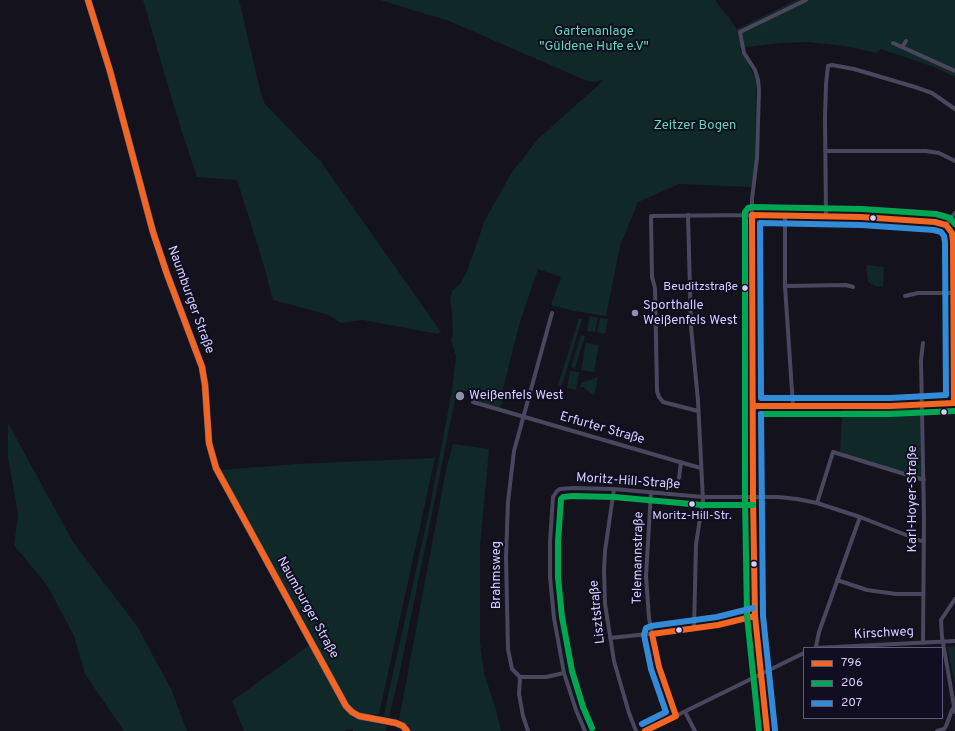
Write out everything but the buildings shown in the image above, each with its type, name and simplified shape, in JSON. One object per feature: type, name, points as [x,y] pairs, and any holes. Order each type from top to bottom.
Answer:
[{"type":"main road","name":"Naumburger Straße","points":[[88,0],[112,78],[153,232],[202,367],[205,385],[208,436],[214,462],[323,661],[344,703],[349,709],[359,716],[396,723],[408,731]]},
{"type":"street","points":[[767,731],[755,616],[753,497],[752,199],[757,158],[758,80],[755,70],[744,53],[740,32],[806,0]]},
{"type":"street","points":[[902,47],[906,41]]},
{"type":"street","points":[[893,43],[955,71]]},
{"type":"street","points":[[826,217],[825,151],[826,84],[828,66],[839,66],[871,73],[915,87],[932,94],[955,109]]},
{"type":"street","points":[[825,151],[926,151],[939,153],[955,161]]},
{"type":"street","points":[[946,225],[955,213]]},
{"type":"street","points":[[688,215],[691,327],[703,497],[696,544],[694,629]]},
{"type":"street","points":[[698,411],[663,402],[659,398],[657,391],[656,288],[652,277],[651,216],[752,215],[861,217],[935,222],[946,225],[952,233],[953,241],[955,403],[922,405],[753,406]]},
{"type":"street","points":[[785,216],[785,286],[793,406]]},
{"type":"street","points":[[785,286],[846,285],[853,287]]},
{"type":"street","points":[[905,296],[918,294],[954,293]]},
{"type":"street","name":"Brahmsweg","points":[[520,677],[512,669],[508,649],[506,557],[510,479],[514,453],[552,314]]},
{"type":"street","name":"Karl-Hoyer-Straße","points":[[923,343],[921,360],[924,480],[923,643]]},
{"type":"street","name":"Erfurter Straße","points":[[474,402],[701,468]]},
{"type":"street","points":[[817,503],[833,452],[924,480]]},
{"type":"street","points":[[679,478],[680,462]]},
{"type":"street","name":"Moritz-Hill-Straße","points":[[585,731],[576,710],[564,673],[554,618],[550,577],[550,542],[553,497],[556,491],[564,489],[614,489],[703,497],[778,497],[797,499],[817,503],[860,517],[924,542]]},
{"type":"street","name":"Lisztstraße","points":[[614,489],[605,551],[605,604],[620,686],[636,731]]},
{"type":"street","name":"Telemannstraße","points":[[651,492],[646,576],[648,607],[652,634],[660,667],[676,716]]},
{"type":"street","points":[[816,647],[819,632],[860,517]]},
{"type":"street","points":[[838,580],[867,590],[896,594],[923,594]]},
{"type":"street","points":[[937,731],[944,729],[952,710],[954,710],[941,620],[955,599]]},
{"type":"street","points":[[610,638],[694,629],[755,616]]},
{"type":"street","name":"Kirschweg","points":[[837,647],[955,641]]},
{"type":"street","points":[[645,731],[803,653]]},
{"type":"street","points":[[528,731],[523,716],[519,694],[520,677],[546,677],[564,673]]},
{"type":"street","points":[[685,712],[695,731]]},
{"type":"green space","points":[[143,0],[239,0],[261,94],[265,104],[321,162],[441,332],[438,334],[363,320],[341,323],[329,315],[273,300],[262,259],[237,180],[197,177],[176,113]]},
{"type":"green space","points":[[380,0],[715,0],[737,29],[796,0],[955,0],[955,77],[934,67],[881,49],[877,53],[844,46],[808,42],[781,43],[739,48],[756,80],[755,167],[751,187],[679,184],[638,202],[620,246],[606,316],[574,311],[551,305],[561,277],[538,269],[520,322],[502,393],[504,396],[500,408],[480,402],[475,395],[467,391],[457,390],[399,676],[389,717],[384,716],[385,709],[427,521],[452,391],[456,356],[451,340],[453,335],[450,299],[452,291],[461,283],[467,271],[485,220],[512,172],[539,138],[604,80],[593,82],[585,80],[449,21]]},
{"type":"green space","points":[[866,265],[884,267],[883,287],[875,286],[868,282]]},
{"type":"green space","points":[[590,316],[598,318],[595,332],[587,331]]},
{"type":"green space","points":[[579,318],[582,319],[562,386],[558,385]]},
{"type":"green space","points":[[600,318],[608,319],[605,334],[597,332]]},
{"type":"green space","points":[[581,335],[585,336],[575,368],[571,367]]},
{"type":"green space","points":[[586,343],[599,345],[594,372],[581,370]]},
{"type":"green space","points":[[570,371],[579,372],[576,390],[567,388]]},
{"type":"green space","points":[[598,377],[594,396],[583,387],[580,387],[582,382]]},
{"type":"green space","points":[[920,408],[921,479],[840,452],[842,410]]},
{"type":"green space","points":[[8,423],[73,542],[137,626],[172,691],[187,731],[124,731],[85,674],[74,636],[47,585],[14,545],[18,517],[8,458]]},
{"type":"green space","points":[[453,444],[489,449],[480,547],[480,643],[484,673],[501,731],[411,731],[399,720],[446,470]]},
{"type":"green space","points":[[435,458],[379,714],[369,715],[367,721],[387,726],[386,731],[353,731],[353,729],[346,729],[346,731],[244,731],[232,701],[315,641],[221,470],[297,464]]},
{"type":"green space","points":[[955,646],[955,685],[947,647]]},
{"type":"transit line","name":"796","points":[[88,0],[110,71],[153,232],[202,367],[205,385],[209,443],[216,468],[346,706],[359,716],[396,723],[403,726],[407,731]]},
{"type":"transit line","name":"206","points":[[759,731],[747,616],[745,497],[745,212],[748,208],[752,207],[862,209],[936,214],[950,218],[955,224]]},
{"type":"transit line","name":"796","points":[[753,406],[890,406],[954,403],[953,241],[952,233],[946,225],[935,222],[861,217],[752,215],[753,497],[755,616],[767,731]]},
{"type":"transit line","name":"207","points":[[760,223],[861,225],[934,230],[941,232],[944,236],[945,242],[946,395],[890,398],[761,398],[760,223]]},
{"type":"transit line","name":"206","points":[[761,414],[890,414],[955,411]]},
{"type":"transit line","name":"207","points":[[761,414],[763,616],[775,730]]},
{"type":"transit line","name":"206","points":[[592,728],[583,707],[572,671],[562,617],[558,577],[558,542],[561,499],[563,497],[573,496],[614,497],[702,505],[753,505]]},
{"type":"transit line","name":"207","points":[[642,724],[666,712],[651,669],[644,635],[646,628],[651,626],[717,617],[753,608]]},
{"type":"transit line","name":"796","points":[[645,731],[676,716],[659,667],[652,634],[718,625],[755,616]]},
{"type":"place","name":"Beuditzstraße","points":[[745,288]]},
{"type":"place","name":"Sporthalle Weißenfels West","points":[[635,313]]},
{"type":"place","name":"Weißenfels West","points":[[460,396]]},
{"type":"place","name":"Moritz-Hill-Str.","points":[[692,504]]},
{"type":"park label","name":"Gartenanlage \"Güldene Hufe e.V\"","points":[[594,40]]},
{"type":"park label","name":"Zeitzer Bogen","points":[[695,126]]}]
